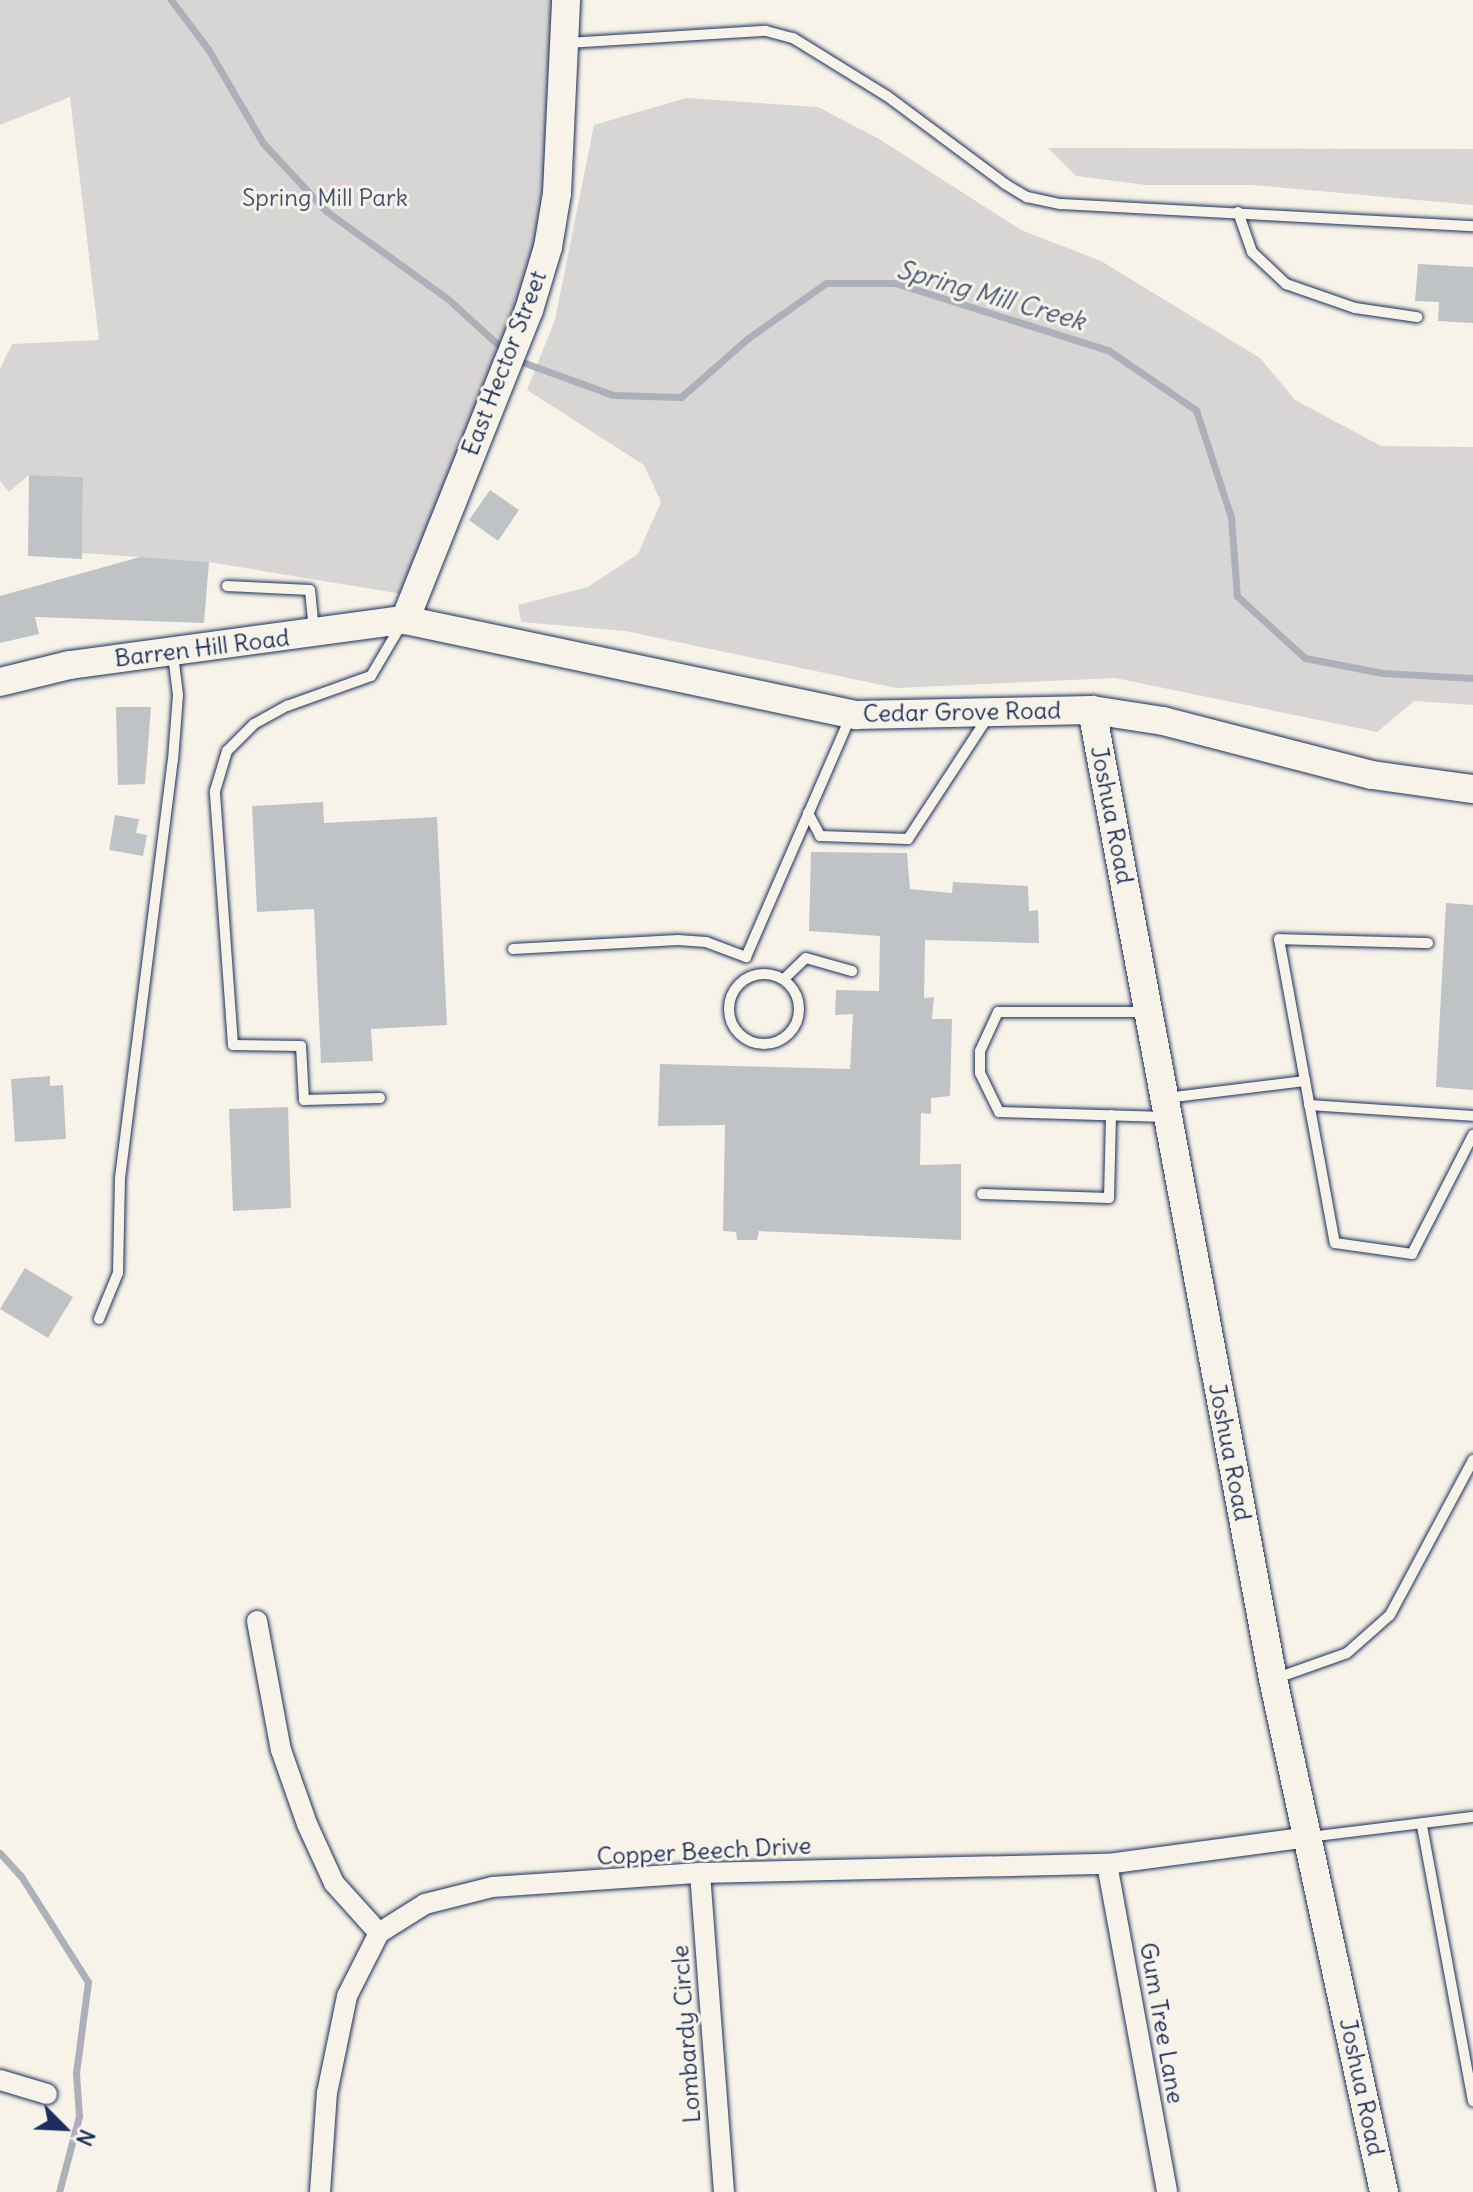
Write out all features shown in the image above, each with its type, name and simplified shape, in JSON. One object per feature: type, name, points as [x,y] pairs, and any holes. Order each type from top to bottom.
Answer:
[{"type":"main road","name":"East Hector Street","points":[[405,620],[529,310],[557,193],[566,0]]},
{"type":"main road","name":"Barren Hill Road","points":[[0,682],[70,665],[405,620]]},
{"type":"main road","name":"Cedar Grove Road","points":[[405,620],[852,714],[1092,710],[1163,721],[1372,775],[1473,789]]},
{"type":"main road","name":"Joshua Road","points":[[1092,710],[1273,1679],[1384,2192]]},
{"type":"street","points":[[257,1621],[281,1750],[307,1824],[334,1883],[379,1933],[347,1996],[327,2093],[320,2192]]},
{"type":"street","name":"Copper Beech Drive","points":[[379,1933],[425,1904],[492,1887],[559,1886],[700,1873],[1107,1864],[1309,1837]]},
{"type":"street","name":"Gum Tree Lane","points":[[1107,1864],[1167,2192]]},
{"type":"street","name":"Lombardy Circle","points":[[700,1873],[724,2192]]},
{"type":"street","points":[[0,2080],[47,2094]]},
{"type":"lane","points":[[565,43],[737,32],[793,38],[855,74],[1027,197],[1061,204],[1473,226]]},
{"type":"lane","points":[[1238,212],[1252,252],[1286,284],[1355,308],[1417,317]]},
{"type":"lane","points":[[227,586],[310,590],[314,633]]},
{"type":"lane","points":[[380,1098],[304,1100],[301,1046],[233,1045],[215,791],[227,751],[254,724],[287,706],[371,676],[405,620]]},
{"type":"lane","points":[[99,1319],[118,1273],[120,1178],[174,747],[178,695],[173,652]]},
{"type":"lane","points":[[808,813],[820,836],[908,839],[990,712]]},
{"type":"lane","points":[[752,975],[746,957],[852,714]]},
{"type":"lane","points":[[1428,943],[1279,939],[1335,1243],[1412,1254],[1473,1135]]},
{"type":"lane","points":[[513,949],[678,940],[706,942],[746,957]]},
{"type":"lane","points":[[784,979],[806,958],[852,971]]},
{"type":"lane","points":[[752,975],[784,979],[798,997],[793,1029],[775,1042],[753,1043],[736,1030],[728,1009],[735,988],[752,975]]},
{"type":"lane","points":[[1148,1012],[998,1012],[986,1030],[980,1073],[999,1112],[1111,1115],[1305,1081]]},
{"type":"lane","points":[[1309,1105],[1473,1116]]},
{"type":"lane","points":[[982,1194],[1109,1198],[1111,1115]]},
{"type":"lane","points":[[1273,1679],[1347,1653],[1390,1615],[1473,1460]]},
{"type":"lane","points":[[1309,1837],[1422,1826],[1473,1817]]},
{"type":"lane","points":[[1422,1826],[1473,2101]]},
{"type":"green space","name":"Spring Mill Park","points":[[0,0],[552,0],[557,193],[414,596],[209,562],[82,553],[83,477],[29,475],[9,492],[0,481],[0,369],[12,344],[99,340],[70,97],[0,125]]},
{"type":"green space","points":[[686,98],[818,107],[879,139],[1021,230],[1101,261],[1260,358],[1295,400],[1381,446],[1473,447],[1473,705],[1414,701],[1377,732],[1115,678],[896,688],[625,631],[521,622],[518,605],[588,587],[638,554],[661,502],[644,465],[527,390],[555,320],[594,125]]},
{"type":"green space","points":[[1048,148],[1473,149],[1473,205],[1253,185],[1146,185],[1076,176]]},
{"type":"building","points":[[1418,264],[1473,267],[1473,323],[1438,321],[1439,302],[1415,301]]},
{"type":"building","points":[[29,475],[83,477],[82,559],[28,556]]},
{"type":"building","points":[[490,490],[519,510],[498,541],[469,520]]},
{"type":"building","points":[[140,557],[209,562],[204,623],[35,617],[39,634],[0,643],[0,596]]},
{"type":"building","points":[[116,707],[151,707],[145,784],[118,785]]},
{"type":"building","points":[[323,802],[324,823],[437,817],[447,1025],[371,1029],[373,1061],[321,1063],[314,909],[257,912],[252,806]]},
{"type":"building","points":[[115,815],[139,819],[136,833],[147,835],[143,856],[109,850]]},
{"type":"building","points":[[811,852],[907,853],[910,889],[952,893],[953,882],[1028,886],[1029,911],[1038,910],[1039,943],[925,940],[924,998],[934,997],[932,1019],[952,1019],[950,1096],[931,1098],[931,1114],[921,1113],[920,1165],[961,1164],[961,1240],[759,1231],[757,1240],[737,1240],[736,1232],[723,1231],[725,1125],[658,1126],[660,1064],[850,1069],[853,1014],[835,1015],[836,990],[879,991],[880,936],[809,931]]},
{"type":"building","points":[[1446,903],[1473,905],[1473,1090],[1436,1087]]},
{"type":"building","points":[[50,1076],[50,1086],[63,1085],[66,1139],[15,1142],[11,1079]]},
{"type":"building","points":[[288,1107],[291,1208],[233,1211],[229,1109]]},
{"type":"building","points":[[25,1268],[73,1297],[48,1338],[0,1309]]},
{"type":"waterway","name":"Spring Mill Creek","points":[[171,0],[208,49],[263,143],[326,211],[448,299],[505,351]]},
{"type":"waterway","name":"Spring Mill Creek","points":[[514,359],[613,395],[681,397],[747,339],[826,283],[895,283],[1108,350],[1196,410],[1231,517],[1237,596],[1305,658],[1383,673],[1473,678]]},
{"type":"waterway","points":[[0,1853],[21,1876],[88,1982],[76,2073],[79,2116],[59,2192]]}]
